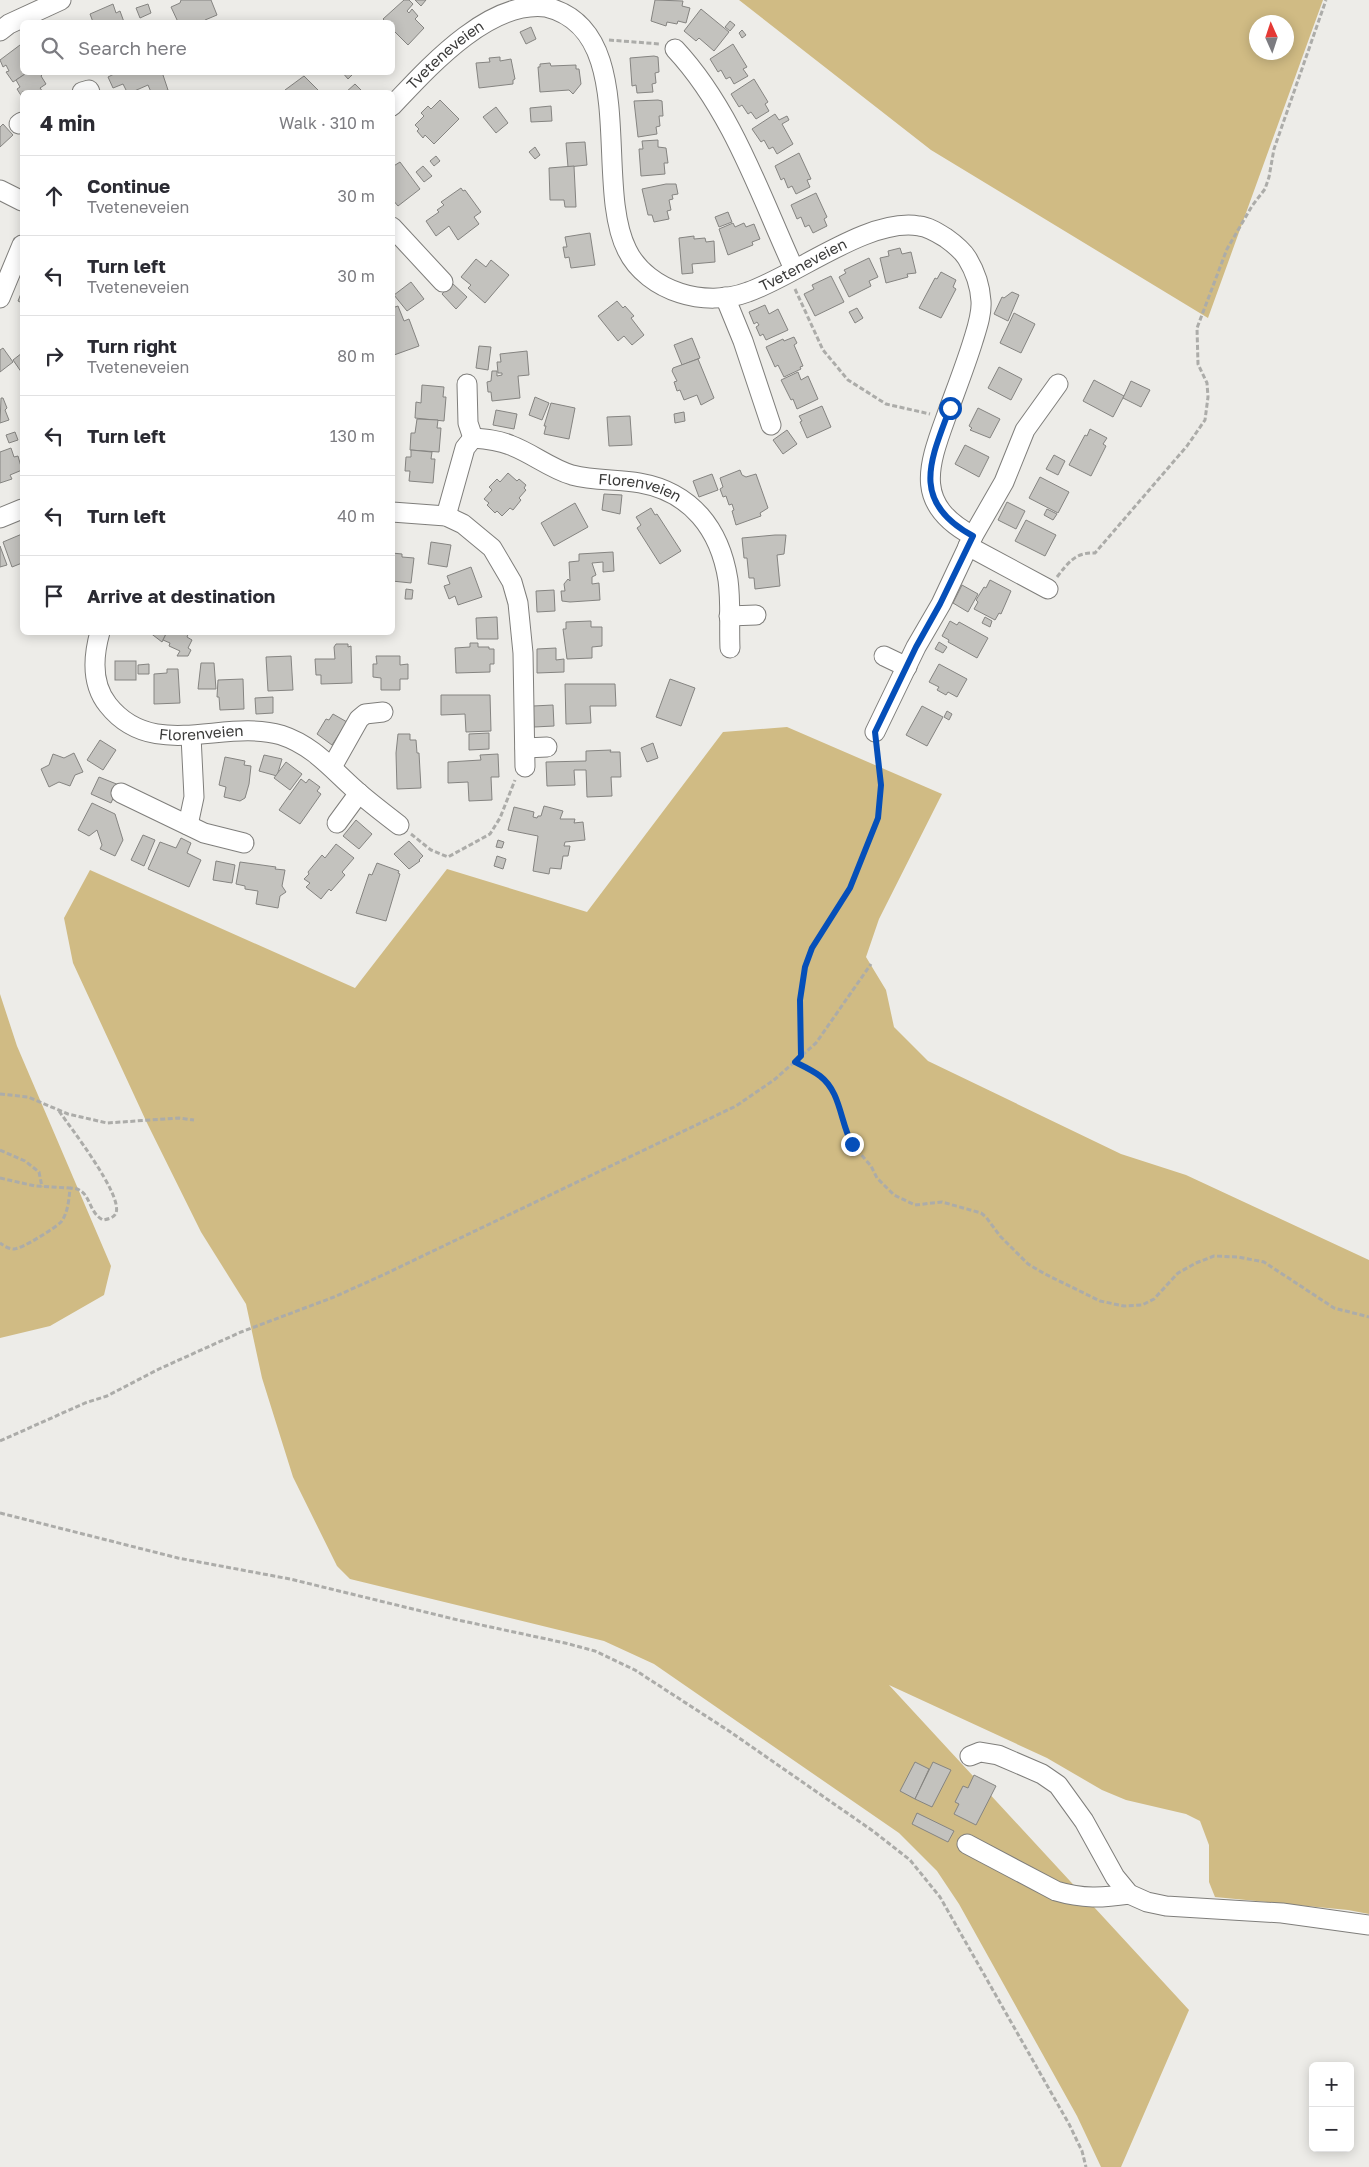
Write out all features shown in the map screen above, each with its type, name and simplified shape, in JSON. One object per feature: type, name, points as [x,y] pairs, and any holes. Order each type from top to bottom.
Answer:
[{"type":"street","points":[[0,31],[16,21],[61,0]]},
{"type":"street","name":"Tveteneveien","points":[[395,103],[457,40],[485,19],[504,9],[533,2],[557,9],[574,19],[587,32],[594,44],[605,75],[616,212],[627,250],[646,275],[660,284],[678,293],[695,297],[725,297],[750,292],[870,233],[897,226],[921,226],[943,237],[964,254],[974,271],[982,304],[970,350],[931,460],[930,487],[934,499],[942,510],[964,531],[971,541],[998,561],[1048,590]]},
{"type":"street","points":[[675,49],[687,61],[726,122],[767,207],[791,271]]},
{"type":"street","points":[[0,190],[20,200]]},
{"type":"street","points":[[395,230],[442,282]]},
{"type":"street","points":[[0,298],[20,250]]},
{"type":"street","points":[[725,297],[743,341],[771,424]]},
{"type":"street","points":[[446,516],[465,448],[473,438],[468,423],[467,384]]},
{"type":"street","points":[[875,732],[971,541],[1004,482],[1025,430],[1058,384]]},
{"type":"street","name":"Florenveien","points":[[473,438],[496,440],[512,445],[572,475],[641,483],[682,498],[698,513],[713,534],[723,555],[728,582],[730,648]]},
{"type":"street","points":[[0,518],[20,510]]},
{"type":"street","points":[[395,512],[446,516],[464,524],[492,548],[512,582],[518,603],[523,652],[525,767]]},
{"type":"street","points":[[729,616],[756,615]]},
{"type":"street","name":"Florenveien","points":[[99,635],[96,647],[95,672],[102,697],[119,717],[146,731],[164,735],[191,736],[245,732],[280,735],[304,745],[399,825]]},
{"type":"street","points":[[884,656],[907,667]]},
{"type":"street","points":[[332,767],[359,720],[365,714],[383,712]]},
{"type":"street","points":[[188,825],[194,797],[191,736]]},
{"type":"street","points":[[524,748],[547,747]]},
{"type":"street","points":[[338,823],[359,793]]},
{"type":"street","points":[[122,794],[217,838],[244,843]]},
{"type":"street","points":[[970,1756],[980,1752],[998,1755],[1042,1774],[1058,1785],[1084,1821],[1115,1877],[1129,1894],[1147,1902],[1166,1906],[1282,1913],[1369,1925]]},
{"type":"street","points":[[967,1844],[1056,1891],[1072,1896],[1096,1899],[1129,1894]]},
{"type":"path","points":[[1048,590],[1070,560],[1079,554],[1095,553],[1187,446],[1205,420],[1208,397],[1207,383],[1198,364],[1197,328],[1227,250],[1252,206],[1265,190],[1274,149],[1326,0]]},
{"type":"path","points":[[594,44],[612,40],[649,42],[675,49]]},
{"type":"path","points":[[791,271],[823,350],[848,380],[886,404],[946,417]]},
{"type":"path","points":[[801,1056],[800,1000],[805,967],[812,948],[850,888],[878,818],[881,785],[875,732]]},
{"type":"path","points":[[399,825],[431,850],[448,857],[490,834],[500,818],[512,783],[525,767]]},
{"type":"path","points":[[0,1441],[85,1403],[107,1396],[242,1332],[334,1297],[383,1275],[736,1106],[774,1080],[816,1043],[871,964]]},
{"type":"path","points":[[795,1062],[820,1076],[832,1091],[842,1116],[844,1130],[852,1144],[871,1166],[877,1178],[894,1195],[915,1205],[942,1202],[980,1213],[986,1217],[1000,1236],[1028,1264],[1100,1301],[1124,1306],[1142,1306],[1154,1299],[1178,1273],[1196,1263],[1214,1256],[1238,1257],[1264,1262],[1334,1308],[1369,1317]]},
{"type":"path","points":[[0,1094],[28,1097],[57,1110],[88,1120],[106,1122],[178,1118],[194,1120]]},
{"type":"path","points":[[0,1178],[42,1187],[80,1189],[84,1192],[97,1217],[103,1220],[114,1216],[117,1212],[117,1206],[105,1180],[93,1158],[57,1110]]},
{"type":"path","points":[[0,1150],[25,1161],[39,1172],[42,1187]]},
{"type":"path","points":[[0,1243],[12,1250],[19,1248],[48,1232],[61,1222],[67,1210],[70,1188]]},
{"type":"path","points":[[0,1513],[178,1558],[290,1579],[458,1620],[565,1643],[595,1651],[635,1670],[729,1731],[873,1831],[910,1860],[921,1872],[944,1904],[1069,2124],[1082,2151],[1086,2167]]},
{"type":"shaded area","points":[[739,0],[1323,0],[1208,318],[931,150]]},
{"type":"shaded area","points":[[787,727],[942,794],[879,919],[866,957],[886,990],[894,1027],[928,1061],[1121,1154],[1186,1175],[1369,1260],[1369,1914],[1348,1910],[1215,1897],[1209,1882],[1209,1845],[1200,1821],[1186,1814],[1126,1800],[1102,1790],[1047,1758],[889,1685],[1189,2010],[1121,2167],[1101,2167],[1077,2116],[959,1904],[937,1871],[899,1833],[654,1664],[604,1641],[350,1579],[337,1566],[293,1477],[262,1378],[246,1304],[201,1232],[147,1123],[73,963],[64,918],[90,870],[355,988],[447,869],[587,912],[723,732]]},
{"type":"shaded area","points":[[0,994],[17,1046],[111,1266],[104,1295],[50,1326],[0,1338]]},
{"type":"building","points":[[181,0],[211,0],[217,15],[205,20],[177,20],[171,7],[180,3]]},
{"type":"building","points":[[404,0],[409,0],[413,4],[407,11],[409,13],[412,9],[418,16],[415,19],[424,28],[408,45],[395,32],[395,20],[383,19]]},
{"type":"building","points":[[415,0],[426,0],[421,6]]},
{"type":"building","points":[[655,0],[683,1],[682,6],[690,8],[686,23],[678,21],[677,24],[667,22],[666,26],[651,21]]},
{"type":"building","points":[[113,4],[116,13],[120,11],[123,20],[92,20],[90,14]]},
{"type":"building","points":[[148,4],[151,13],[140,18],[136,8]]},
{"type":"building","points":[[701,9],[729,32],[714,51],[699,38],[696,41],[684,31]]},
{"type":"building","points":[[730,21],[735,25],[730,31],[725,27]]},
{"type":"building","points":[[531,27],[536,39],[526,44],[520,32]]},
{"type":"building","points":[[742,30],[746,35],[742,38],[739,33]]},
{"type":"building","points":[[733,44],[747,67],[743,69],[748,76],[734,84],[730,77],[726,79],[721,70],[718,72],[710,59]]},
{"type":"building","points":[[20,45],[20,75],[24,75],[13,82],[6,72],[9,71],[6,65],[3,67],[0,60]]},
{"type":"building","points":[[500,57],[500,61],[511,59],[515,79],[513,84],[479,88],[476,63],[490,62],[489,58]]},
{"type":"building","points":[[658,57],[659,72],[655,73],[656,83],[652,84],[653,92],[637,93],[636,85],[632,86],[630,58]]},
{"type":"building","points":[[550,63],[551,66],[576,65],[576,69],[579,69],[581,84],[573,94],[569,90],[540,92],[538,67],[540,67],[540,64]]},
{"type":"building","points":[[24,75],[42,75],[46,84],[40,88],[42,90],[20,90],[20,94],[17,89],[20,87],[16,80]]},
{"type":"building","points":[[112,75],[163,75],[168,90],[150,90],[148,85],[137,90],[126,90],[123,84],[113,88],[108,77]]},
{"type":"building","points":[[304,76],[318,90],[285,90]]},
{"type":"building","points":[[754,79],[768,102],[765,104],[769,111],[756,119],[751,112],[748,114],[742,105],[739,107],[731,94]]},
{"type":"building","points":[[355,84],[361,90],[348,90]]},
{"type":"building","points":[[440,100],[459,119],[434,144],[425,135],[423,138],[415,125],[424,116],[421,113],[428,106],[431,109]]},
{"type":"building","points":[[634,101],[662,101],[663,116],[659,116],[660,126],[656,127],[657,134],[638,137]]},
{"type":"building","points":[[551,106],[552,121],[531,122],[530,108]]},
{"type":"building","points":[[496,107],[508,123],[496,133],[483,117]]},
{"type":"building","points":[[775,114],[779,120],[787,116],[789,120],[782,124],[793,144],[777,154],[773,147],[769,149],[764,140],[761,142],[752,129]]},
{"type":"building","points":[[3,124],[13,135],[0,147],[0,127]]},
{"type":"building","points":[[658,140],[658,147],[666,148],[668,163],[664,163],[665,174],[641,176],[639,149],[643,149],[642,141]]},
{"type":"building","points":[[585,142],[587,165],[568,167],[566,143]]},
{"type":"building","points":[[535,147],[540,155],[535,159],[529,152]]},
{"type":"building","points":[[799,153],[811,179],[807,180],[810,187],[796,194],[792,186],[788,188],[784,178],[781,180],[775,166]]},
{"type":"building","points":[[436,156],[440,161],[434,166],[430,161]]},
{"type":"building","points":[[400,162],[420,189],[398,206],[395,202],[395,165]]},
{"type":"building","points":[[423,166],[432,176],[424,182],[416,172]]},
{"type":"building","points":[[574,166],[576,207],[565,207],[564,200],[550,200],[549,168]]},
{"type":"building","points":[[676,184],[678,194],[672,195],[673,199],[669,200],[671,210],[667,211],[669,219],[654,222],[652,215],[648,215],[642,189]]},
{"type":"building","points":[[461,188],[463,191],[465,190],[481,212],[474,217],[479,224],[458,240],[449,226],[436,236],[426,221],[439,212],[437,210],[444,205],[441,202]]},
{"type":"building","points":[[816,193],[827,217],[824,219],[827,226],[813,233],[809,225],[805,227],[801,217],[797,219],[791,205]]},
{"type":"building","points":[[728,212],[732,222],[719,227],[715,217]]},
{"type":"building","points":[[733,223],[735,227],[744,223],[746,227],[754,224],[760,239],[752,242],[753,245],[728,255],[719,229]]},
{"type":"building","points":[[590,233],[595,265],[571,268],[569,257],[565,258],[563,247],[567,247],[565,237]]},
{"type":"building","points":[[694,236],[694,239],[705,238],[706,242],[714,241],[715,262],[692,264],[693,273],[682,274],[679,238]]},
{"type":"building","points":[[900,248],[902,254],[911,252],[916,273],[907,274],[908,277],[886,283],[880,258],[889,256],[888,251]]},
{"type":"building","points":[[869,258],[878,277],[869,281],[871,286],[849,297],[839,277],[846,273],[844,270]]},
{"type":"building","points":[[476,259],[486,267],[491,260],[509,275],[485,303],[468,288],[471,285],[461,277]]},
{"type":"building","points":[[941,272],[956,280],[953,287],[956,289],[941,318],[919,308],[935,278],[937,279]]},
{"type":"building","points":[[831,276],[844,302],[815,316],[804,294],[814,289],[812,285]]},
{"type":"building","points":[[411,282],[424,299],[407,311],[395,294]]},
{"type":"building","points":[[452,283],[467,297],[456,309],[442,294]]},
{"type":"building","points":[[1012,292],[1019,295],[1008,321],[994,314],[1002,297],[1004,298]]},
{"type":"building","points":[[617,301],[623,308],[625,306],[634,316],[631,318],[644,335],[632,345],[624,336],[618,341],[598,316]]},
{"type":"building","points":[[765,305],[769,314],[778,309],[788,330],[766,340],[763,334],[760,336],[756,327],[759,325],[757,322],[754,324],[749,312]]},
{"type":"building","points":[[398,306],[404,321],[409,319],[419,346],[395,355],[395,307]]},
{"type":"building","points":[[857,308],[863,318],[855,323],[849,312]]},
{"type":"building","points":[[1014,313],[1035,324],[1021,353],[1000,343]]},
{"type":"building","points":[[794,337],[797,343],[794,345],[803,366],[800,367],[801,369],[784,377],[778,365],[775,367],[766,347],[783,339],[784,341]]},
{"type":"building","points":[[692,338],[700,358],[682,365],[674,345]]},
{"type":"building","points":[[479,346],[491,347],[488,370],[476,368]]},
{"type":"building","points":[[3,348],[13,362],[0,372],[0,350]]},
{"type":"building","points":[[527,351],[529,375],[518,376],[520,398],[492,401],[491,392],[488,392],[487,382],[491,381],[492,371],[497,371],[497,376],[502,375],[502,373],[498,373],[497,362],[501,362],[500,354]]},
{"type":"building","points":[[20,355],[20,370],[13,360]]},
{"type":"building","points":[[698,359],[714,398],[701,405],[697,395],[684,400],[680,390],[677,391],[674,382],[677,381],[672,371],[673,368]]},
{"type":"building","points":[[999,367],[1022,379],[1011,400],[988,388]]},
{"type":"building","points":[[798,372],[801,380],[808,376],[818,399],[797,409],[781,380]]},
{"type":"building","points":[[1094,380],[1124,396],[1113,417],[1083,401]]},
{"type":"building","points":[[1131,381],[1150,390],[1141,407],[1123,398]]},
{"type":"building","points":[[422,385],[444,387],[443,397],[446,397],[444,421],[415,418],[416,402],[421,403]]},
{"type":"building","points":[[535,397],[549,403],[542,420],[529,415]]},
{"type":"building","points":[[1,398],[3,398],[7,408],[5,410],[9,420],[0,423]]},
{"type":"building","points":[[551,403],[575,408],[569,439],[544,434],[546,426],[544,426]]},
{"type":"building","points":[[822,406],[831,427],[807,438],[799,416]]},
{"type":"building","points":[[978,408],[1000,419],[990,438],[970,430],[972,428],[969,426]]},
{"type":"building","points":[[496,410],[517,414],[514,429],[493,425]]},
{"type":"building","points":[[684,412],[685,421],[675,423],[674,414]]},
{"type":"building","points":[[630,416],[632,445],[609,446],[607,417]]},
{"type":"building","points":[[417,419],[438,420],[437,428],[441,428],[439,452],[410,450],[411,433],[415,433]]},
{"type":"building","points":[[1090,429],[1107,438],[1103,444],[1106,446],[1091,476],[1069,465]]},
{"type":"building","points":[[787,430],[797,444],[783,454],[773,440]]},
{"type":"building","points":[[15,432],[18,440],[9,443],[6,435]]},
{"type":"building","points":[[965,445],[989,457],[979,477],[955,464]]},
{"type":"building","points":[[11,448],[14,457],[18,456],[20,471],[10,475],[12,479],[0,483],[0,452]]},
{"type":"building","points":[[411,450],[432,452],[431,459],[435,459],[433,483],[409,481],[410,471],[405,471],[406,457],[411,457]]},
{"type":"building","points":[[1054,455],[1065,461],[1058,475],[1046,469]]},
{"type":"building","points":[[740,470],[742,475],[746,477],[756,474],[768,508],[760,513],[761,516],[736,525],[732,504],[729,505],[726,496],[723,497],[720,489],[723,487],[720,478]]},
{"type":"building","points":[[508,473],[517,481],[519,479],[526,485],[524,488],[526,490],[519,498],[521,500],[513,510],[510,508],[502,516],[497,511],[495,513],[484,499],[492,490],[489,487],[497,479],[500,482]]},
{"type":"building","points":[[712,474],[718,490],[699,497],[693,481]]},
{"type":"building","points":[[1040,477],[1069,492],[1058,513],[1029,498]]},
{"type":"building","points":[[604,494],[622,495],[620,514],[602,510]]},
{"type":"building","points":[[1007,502],[1025,511],[1016,529],[998,520]]},
{"type":"building","points":[[575,503],[588,527],[554,546],[541,523]]},
{"type":"building","points":[[651,508],[681,551],[660,564],[637,528],[641,525],[636,517]]},
{"type":"building","points":[[1047,509],[1057,514],[1053,520],[1044,515]]},
{"type":"building","points":[[1026,520],[1056,535],[1045,556],[1015,541]]},
{"type":"building","points":[[20,535],[20,564],[12,567],[3,542]]},
{"type":"building","points":[[786,535],[784,554],[777,555],[780,586],[755,589],[754,578],[749,578],[742,538]]},
{"type":"building","points":[[431,542],[451,545],[447,567],[428,564]]},
{"type":"building","points":[[0,546],[7,565],[0,567]]},
{"type":"building","points":[[613,552],[614,571],[603,572],[603,562],[592,563],[596,575],[592,577],[592,584],[599,583],[600,600],[562,601],[561,591],[565,591],[564,584],[568,579],[570,581],[569,562],[579,561],[579,554]]},
{"type":"building","points":[[395,553],[402,554],[402,557],[414,558],[411,583],[395,581]]},
{"type":"building","points":[[471,567],[482,597],[458,605],[455,596],[449,599],[444,586],[450,584],[447,576]]},
{"type":"building","points":[[990,580],[1011,591],[1001,614],[999,613],[995,620],[974,609],[978,602],[976,600]]},
{"type":"building","points":[[962,585],[978,594],[968,612],[953,603]]},
{"type":"building","points":[[406,589],[413,590],[412,599],[405,599]]},
{"type":"building","points":[[554,590],[555,611],[537,612],[536,591]]},
{"type":"building","points":[[497,617],[498,639],[477,639],[476,618]]},
{"type":"building","points":[[985,617],[992,621],[990,627],[982,623]]},
{"type":"building","points":[[591,621],[591,627],[602,627],[602,646],[592,647],[592,658],[567,659],[563,629],[566,629],[566,622]]},
{"type":"building","points":[[950,621],[957,625],[959,622],[988,638],[977,658],[948,642],[949,640],[942,636]]},
{"type":"building","points":[[153,635],[166,635],[162,642]]},
{"type":"building","points":[[166,635],[188,635],[187,637],[192,640],[188,648],[191,650],[188,656],[177,656],[180,651],[169,646],[170,643],[163,640]]},
{"type":"building","points":[[939,642],[947,647],[943,653],[935,649]]},
{"type":"building","points":[[470,643],[478,643],[478,647],[494,649],[494,664],[490,664],[490,672],[456,673],[455,648],[470,647]]},
{"type":"building","points":[[336,644],[348,644],[348,647],[351,646],[352,683],[321,684],[321,675],[316,675],[315,659],[335,659],[334,647]]},
{"type":"building","points":[[556,648],[556,660],[564,659],[564,672],[537,673],[537,649]]},
{"type":"building","points":[[291,656],[293,690],[268,691],[266,657]]},
{"type":"building","points":[[376,656],[400,656],[400,665],[408,664],[408,679],[400,679],[400,690],[381,690],[381,678],[373,677],[373,664],[377,664]]},
{"type":"building","points":[[115,661],[136,661],[136,680],[115,680]]},
{"type":"building","points":[[201,663],[214,663],[216,689],[198,689]]},
{"type":"building","points":[[149,664],[149,674],[138,674],[138,665]]},
{"type":"building","points":[[939,664],[967,679],[957,697],[948,692],[946,695],[937,690],[939,687],[929,682]]},
{"type":"building","points":[[167,669],[178,669],[180,703],[154,704],[154,674],[167,673]]},
{"type":"building","points":[[243,679],[244,709],[220,710],[219,697],[217,697],[218,680]]},
{"type":"building","points":[[670,679],[695,688],[681,726],[656,717]]},
{"type":"building","points":[[565,684],[615,684],[616,706],[590,706],[591,723],[566,724]]},
{"type":"building","points":[[441,695],[490,695],[491,731],[466,732],[465,714],[441,715]]},
{"type":"building","points":[[273,697],[273,713],[256,714],[255,698]]},
{"type":"building","points":[[553,705],[554,726],[534,727],[533,706]]},
{"type":"building","points":[[922,706],[943,717],[927,746],[906,735]]},
{"type":"building","points":[[947,711],[952,714],[949,720],[944,717]]},
{"type":"building","points":[[333,714],[347,722],[332,745],[317,734],[326,719],[329,720]]},
{"type":"building","points":[[489,733],[489,749],[469,750],[469,734]]},
{"type":"building","points":[[398,734],[410,734],[410,740],[416,740],[417,753],[419,753],[421,788],[397,789],[396,753]]},
{"type":"building","points":[[100,740],[116,750],[103,770],[87,760]]},
{"type":"building","points":[[653,743],[658,758],[647,762],[641,748]]},
{"type":"building","points":[[611,750],[610,752],[620,752],[621,777],[611,777],[612,796],[587,797],[586,770],[574,770],[575,785],[547,786],[546,762],[586,761],[586,751]]},
{"type":"building","points":[[74,753],[83,772],[75,775],[70,786],[59,782],[49,787],[41,769],[49,765],[53,754],[64,758]]},
{"type":"building","points":[[498,754],[499,777],[491,777],[492,800],[469,801],[468,782],[448,783],[448,762],[481,760],[480,755]]},
{"type":"building","points":[[264,755],[282,759],[277,776],[259,771]]},
{"type":"building","points":[[225,757],[245,761],[244,765],[251,766],[245,798],[240,801],[224,797],[226,787],[219,785]]},
{"type":"building","points":[[286,762],[302,774],[290,790],[274,778]]},
{"type":"building","points":[[99,777],[119,785],[111,803],[91,794]]},
{"type":"building","points":[[301,779],[306,783],[309,779],[320,787],[317,791],[321,794],[300,824],[279,810]]},
{"type":"building","points":[[92,803],[115,814],[123,840],[115,856],[100,849],[102,845],[97,830],[89,836],[78,830]]},
{"type":"building","points":[[544,806],[563,811],[560,819],[575,819],[574,823],[583,822],[585,840],[565,842],[564,846],[570,846],[568,856],[563,856],[561,869],[550,868],[549,874],[533,871],[538,836],[508,830],[514,807],[534,812],[533,817],[537,818],[541,816]]},
{"type":"building","points":[[356,820],[372,834],[359,849],[343,836]]},
{"type":"building","points":[[143,835],[155,840],[144,866],[131,860]]},
{"type":"building","points":[[181,838],[191,843],[187,853],[201,860],[189,887],[148,869],[160,842],[176,848]]},
{"type":"building","points":[[498,840],[504,842],[502,848],[496,847]]},
{"type":"building","points":[[409,841],[423,856],[420,861],[409,869],[394,854]]},
{"type":"building","points":[[336,844],[354,858],[342,872],[345,875],[321,899],[306,887],[310,883],[304,879],[322,855],[325,858]]},
{"type":"building","points":[[497,856],[506,859],[503,869],[494,866]]},
{"type":"building","points":[[216,861],[235,865],[232,883],[213,880]]},
{"type":"building","points":[[240,862],[285,870],[282,886],[286,892],[280,896],[278,908],[256,904],[258,891],[245,889],[245,886],[236,884]]},
{"type":"building","points":[[377,863],[399,871],[398,873],[400,874],[386,921],[356,913],[369,874],[372,875]]},
{"type":"building","points":[[915,1762],[929,1769],[915,1799],[900,1791]]},
{"type":"building","points":[[933,1762],[951,1770],[932,1807],[915,1799]]},
{"type":"building","points":[[974,1775],[996,1786],[976,1825],[954,1814],[959,1804],[955,1802],[963,1786],[968,1788]]},
{"type":"building","points":[[917,1813],[954,1831],[948,1842],[912,1824]]},
{"type":"route","points":[[852,1144],[844,1130],[841,1111],[832,1091],[820,1076],[795,1062],[801,1056],[800,1000],[805,967],[812,948],[850,888],[878,818],[881,785],[875,732],[973,536],[964,531],[942,510],[934,499],[930,487],[931,460],[950,408]]}]
